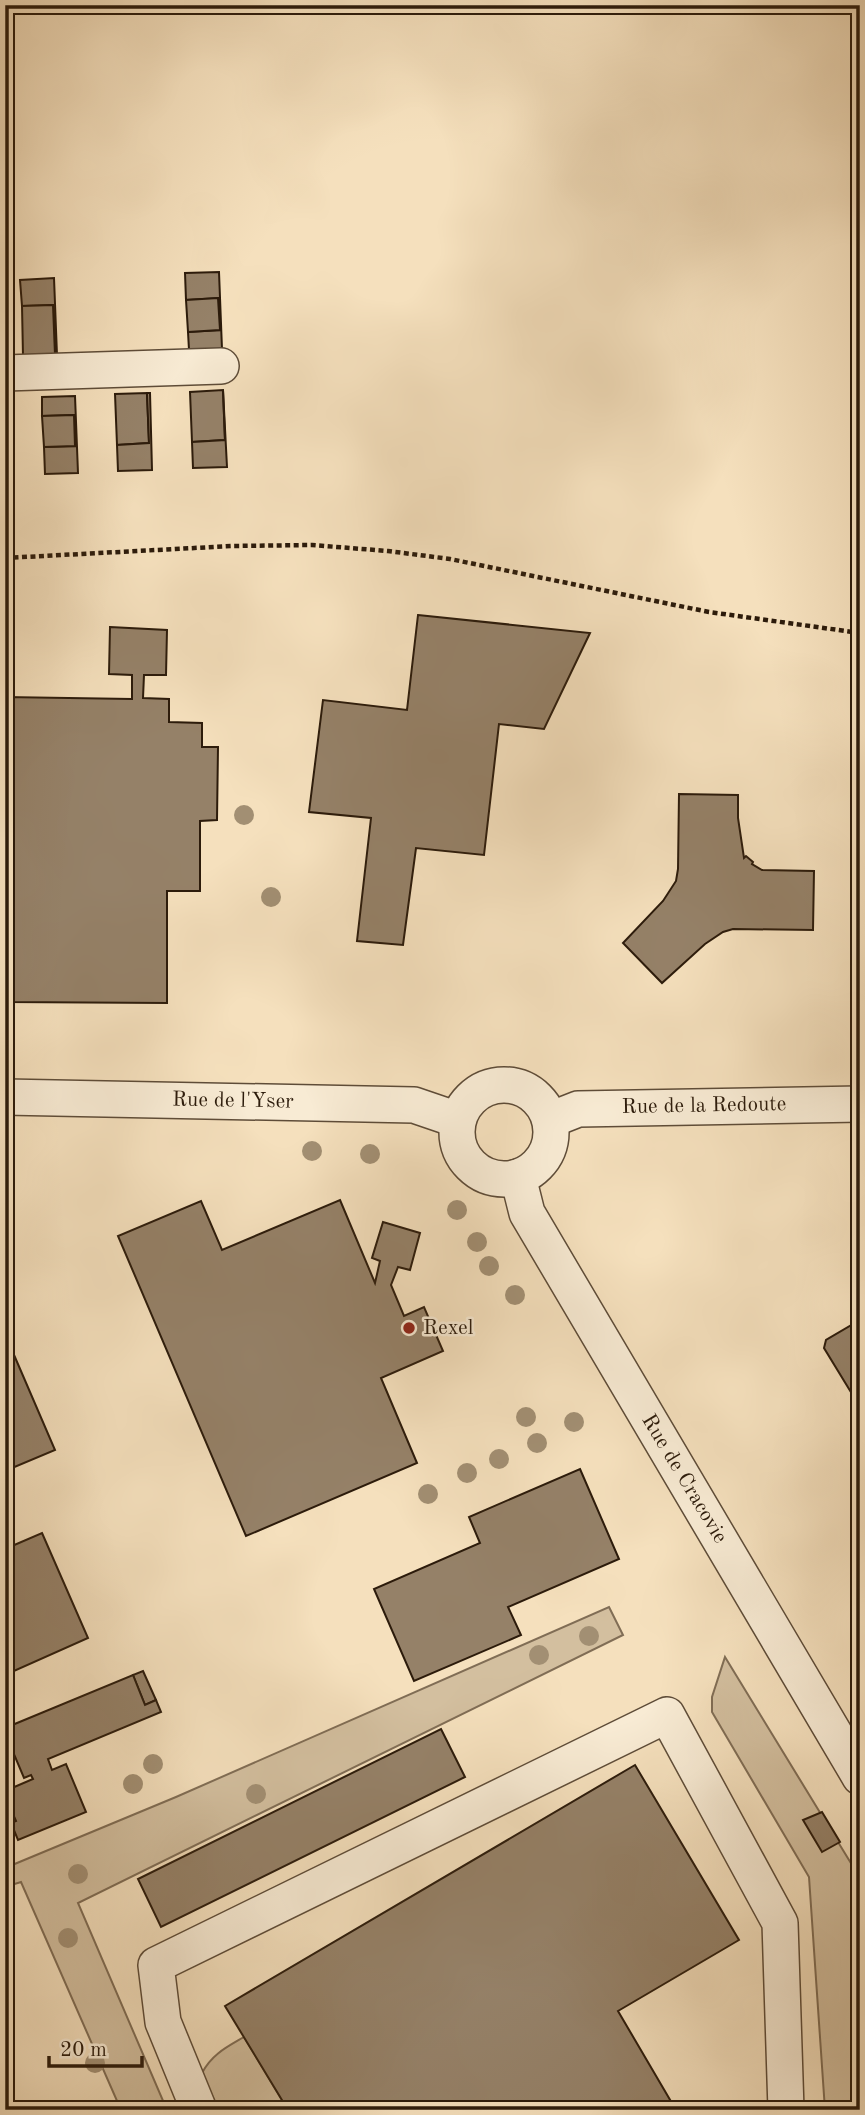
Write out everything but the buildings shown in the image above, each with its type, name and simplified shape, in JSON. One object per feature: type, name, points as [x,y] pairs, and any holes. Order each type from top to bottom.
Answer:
[{"type":"street","points":[[5,373],[221,366]]},
{"type":"street","points":[[489,1087],[519,1087],[533,1095],[550,1121],[548,1149],[531,1171],[518,1177],[504,1180],[477,1171],[466,1161],[459,1148],[458,1120],[465,1105],[475,1094],[489,1087]]},
{"type":"street","name":"Rue de l'Yser","points":[[5,1097],[414,1105],[458,1120]]},
{"type":"street","name":"Rue de la Redoute","points":[[550,1121],[578,1109],[860,1104]]},
{"type":"street","name":"Rue de Cracovie","points":[[518,1177],[527,1213],[860,1777]]},
{"type":"street","points":[[200,2110],[163,2022],[156,1965],[667,1716],[780,1923],[786,2110]]},
{"type":"path","points":[[5,558],[232,546],[312,545],[388,551],[450,559],[709,612],[860,633]]},
{"type":"shaded area","points":[[609,1607],[623,1635],[78,1903],[167,2110],[121,2110],[21,1882],[5,1887],[5,1868],[176,1797]]},
{"type":"shaded area","points":[[725,1657],[860,1878],[860,2110],[825,2110],[809,1877],[712,1712],[712,1697]]},
{"type":"shaded area","points":[[244,2037],[288,2110],[218,2110],[202,2073],[215,2056]]},
{"type":"place","name":"Rexel","points":[[409,1328]]}]
